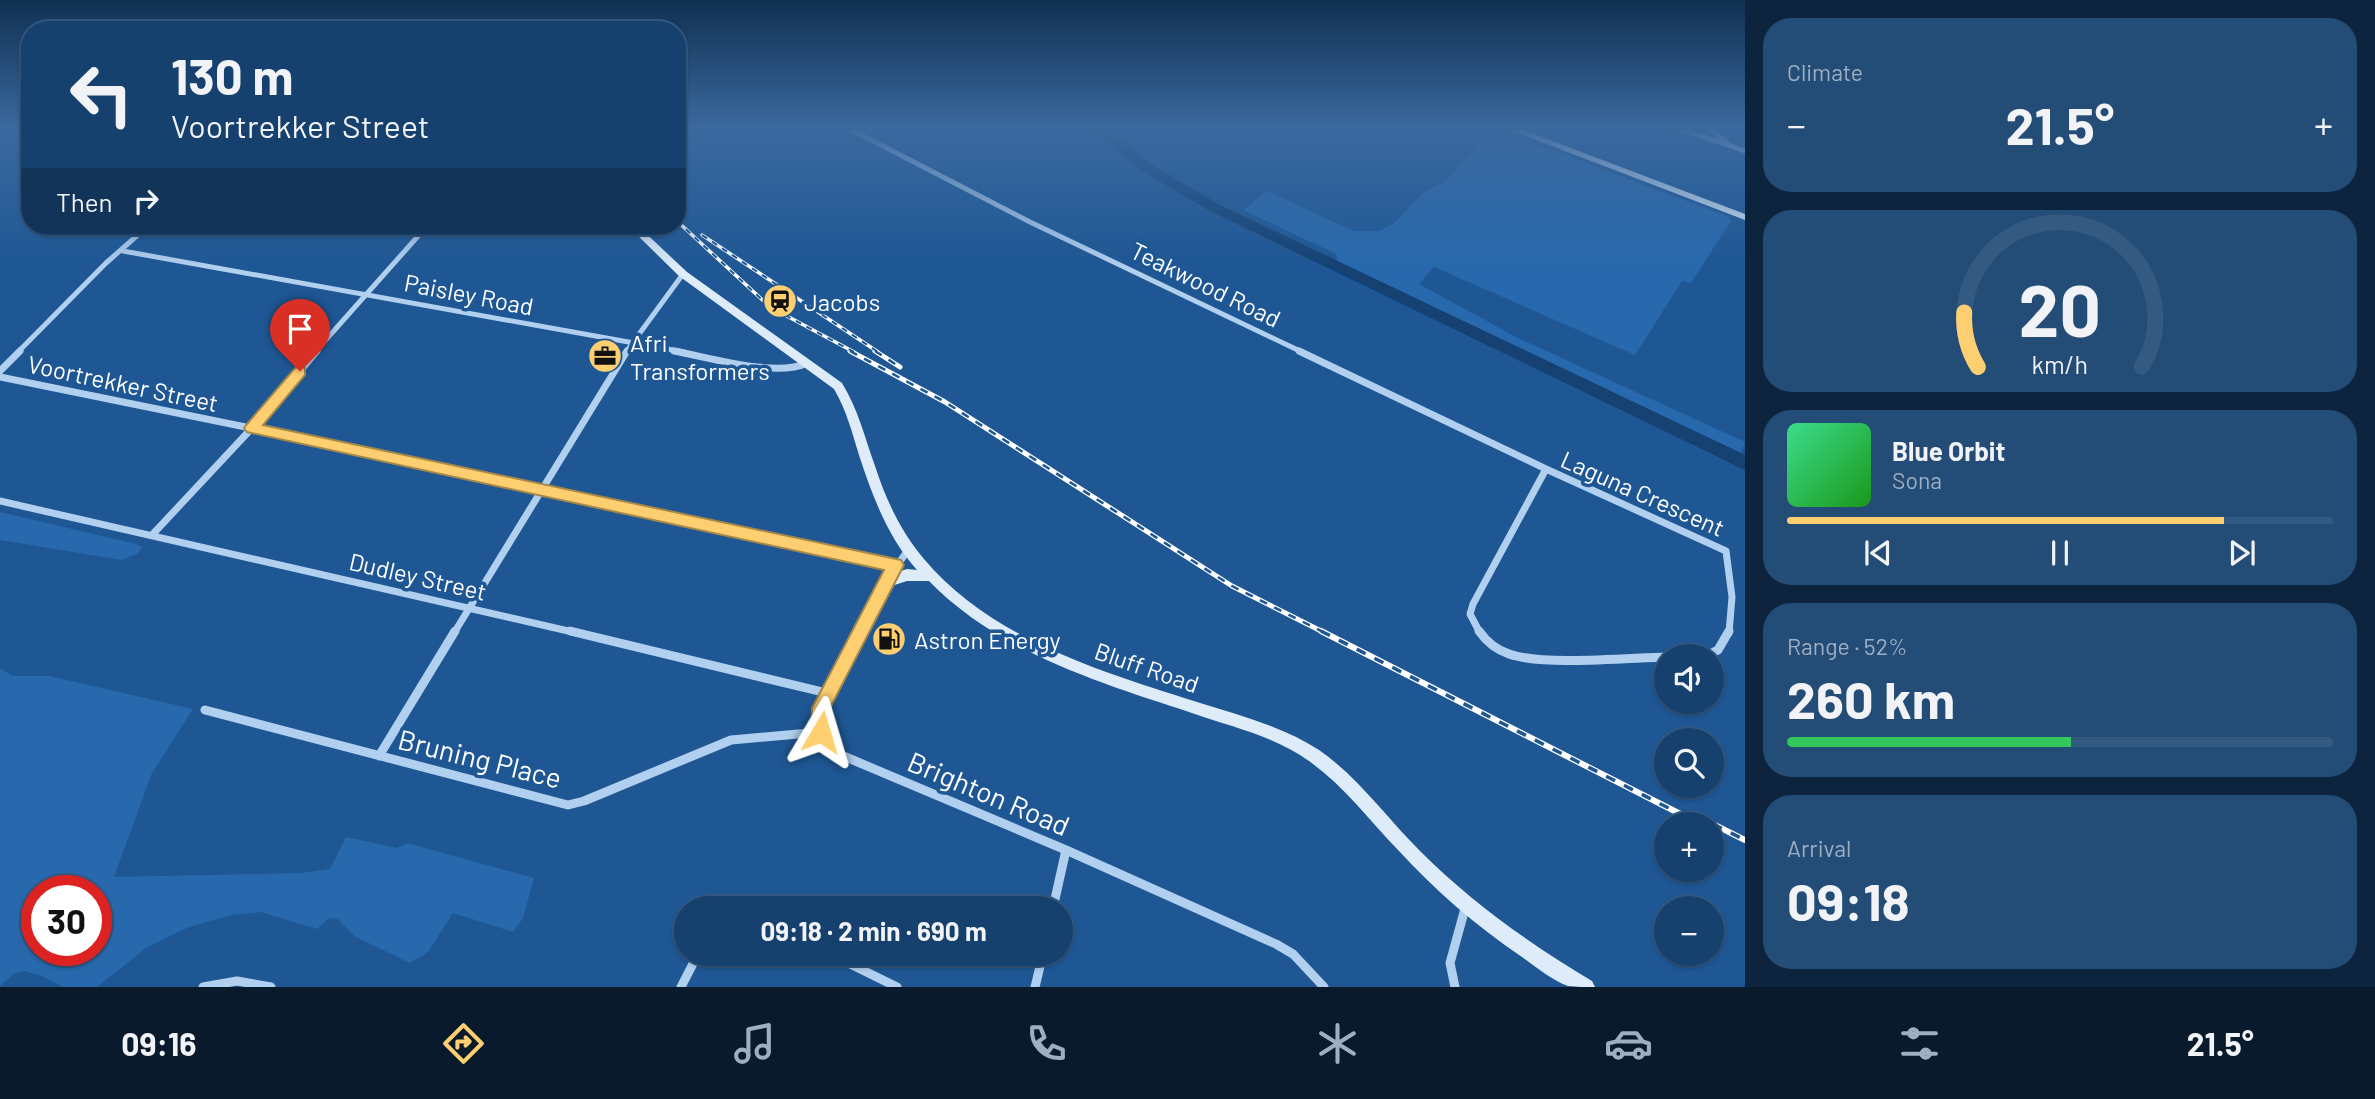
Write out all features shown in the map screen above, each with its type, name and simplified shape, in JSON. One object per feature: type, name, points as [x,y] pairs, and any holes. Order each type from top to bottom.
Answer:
[{"type":"main road","name":"Bluff Road","points":[[642,235],[683,274],[807,363],[844,393],[893,526],[908,550],[931,576],[977,615],[1068,664],[1269,733],[1312,754],[1347,784],[1413,856],[1466,905],[1509,938],[1586,987]]},
{"type":"main road","points":[[885,582],[907,575],[931,576]]},
{"type":"street","name":"Teakwood Road","points":[[939,175],[1012,213],[1546,469]]},
{"type":"street","points":[[1634,175],[1745,217]]},
{"type":"street","points":[[0,370],[106,263],[139,235]]},
{"type":"street","points":[[152,535],[252,428],[365,293],[419,235]]},
{"type":"street","name":"Paisley Road","points":[[123,251],[783,370],[807,363]]},
{"type":"street","points":[[379,756],[472,608],[631,344],[683,274]]},
{"type":"street","name":"Voortrekker Street","points":[[0,377],[545,488],[895,565]]},
{"type":"street","name":"Laguna Crescent","points":[[1654,657],[1528,658],[1497,649],[1486,641],[1473,622],[1473,604],[1546,469],[1726,551],[1737,632],[1729,646],[1724,648]]},
{"type":"street","name":"Dudley Street","points":[[0,501],[472,608],[827,693]]},
{"type":"street","points":[[821,732],[821,708],[827,693],[885,582],[908,550]]},
{"type":"street","name":"Bruning Place","points":[[205,710],[568,805],[584,801],[731,740],[821,732]]},
{"type":"street","name":"Brighton Road","points":[[821,732],[828,745],[841,755],[1066,850],[1293,954],[1324,987]]},
{"type":"street","points":[[1056,896],[1066,850]]},
{"type":"street","points":[[1455,987],[1450,962],[1466,905]]},
{"type":"street","points":[[681,987],[692,966]]},
{"type":"street","points":[[854,966],[897,987]]},
{"type":"street","points":[[1035,987],[1040,966]]},
{"type":"street","points":[[203,987],[230,980],[256,982],[271,987]]},
{"type":"shaded area","points":[[1451,175],[1617,175],[1729,217],[1731,221],[1691,283],[1682,281],[1635,355],[1434,267],[1419,284],[1518,338],[1745,442],[1741,453],[1338,262],[1336,254],[1244,210],[1266,191],[1354,231],[1380,231],[1394,223],[1424,192],[1446,181]]},
{"type":"shaded area","points":[[0,512],[142,547],[138,553],[122,560],[0,540]]},
{"type":"shaded area","points":[[0,668],[12,676],[49,676],[193,709],[152,773],[114,877],[301,873],[330,869],[346,837],[397,848],[407,843],[534,878],[523,918],[513,932],[453,913],[428,952],[410,963],[354,936],[338,919],[329,918],[317,929],[261,912],[231,915],[189,927],[146,948],[97,987],[63,987],[25,971],[14,974],[0,986]]},
{"type":"waterway","points":[[1159,175],[1213,207],[1745,463]]},
{"type":"railway","points":[[686,229],[770,307],[854,352]]},
{"type":"railway","points":[[702,235],[878,352]]},
{"type":"railway","points":[[850,351],[945,402],[1232,586],[1325,633]]},
{"type":"railway","points":[[875,351],[900,367]]},
{"type":"railway","points":[[1321,631],[1676,812]]},
{"type":"railway","points":[[1724,830],[1745,840]]},
{"type":"place","name":"Jacobs","points":[[780,301]]},
{"type":"place","name":"Afri Transformers","points":[[605,356]]},
{"type":"place","name":"Astron Energy","points":[[889,639]]},
{"type":"route","points":[[300,371],[252,428],[545,488],[895,565],[827,693],[821,708],[821,732]]}]
